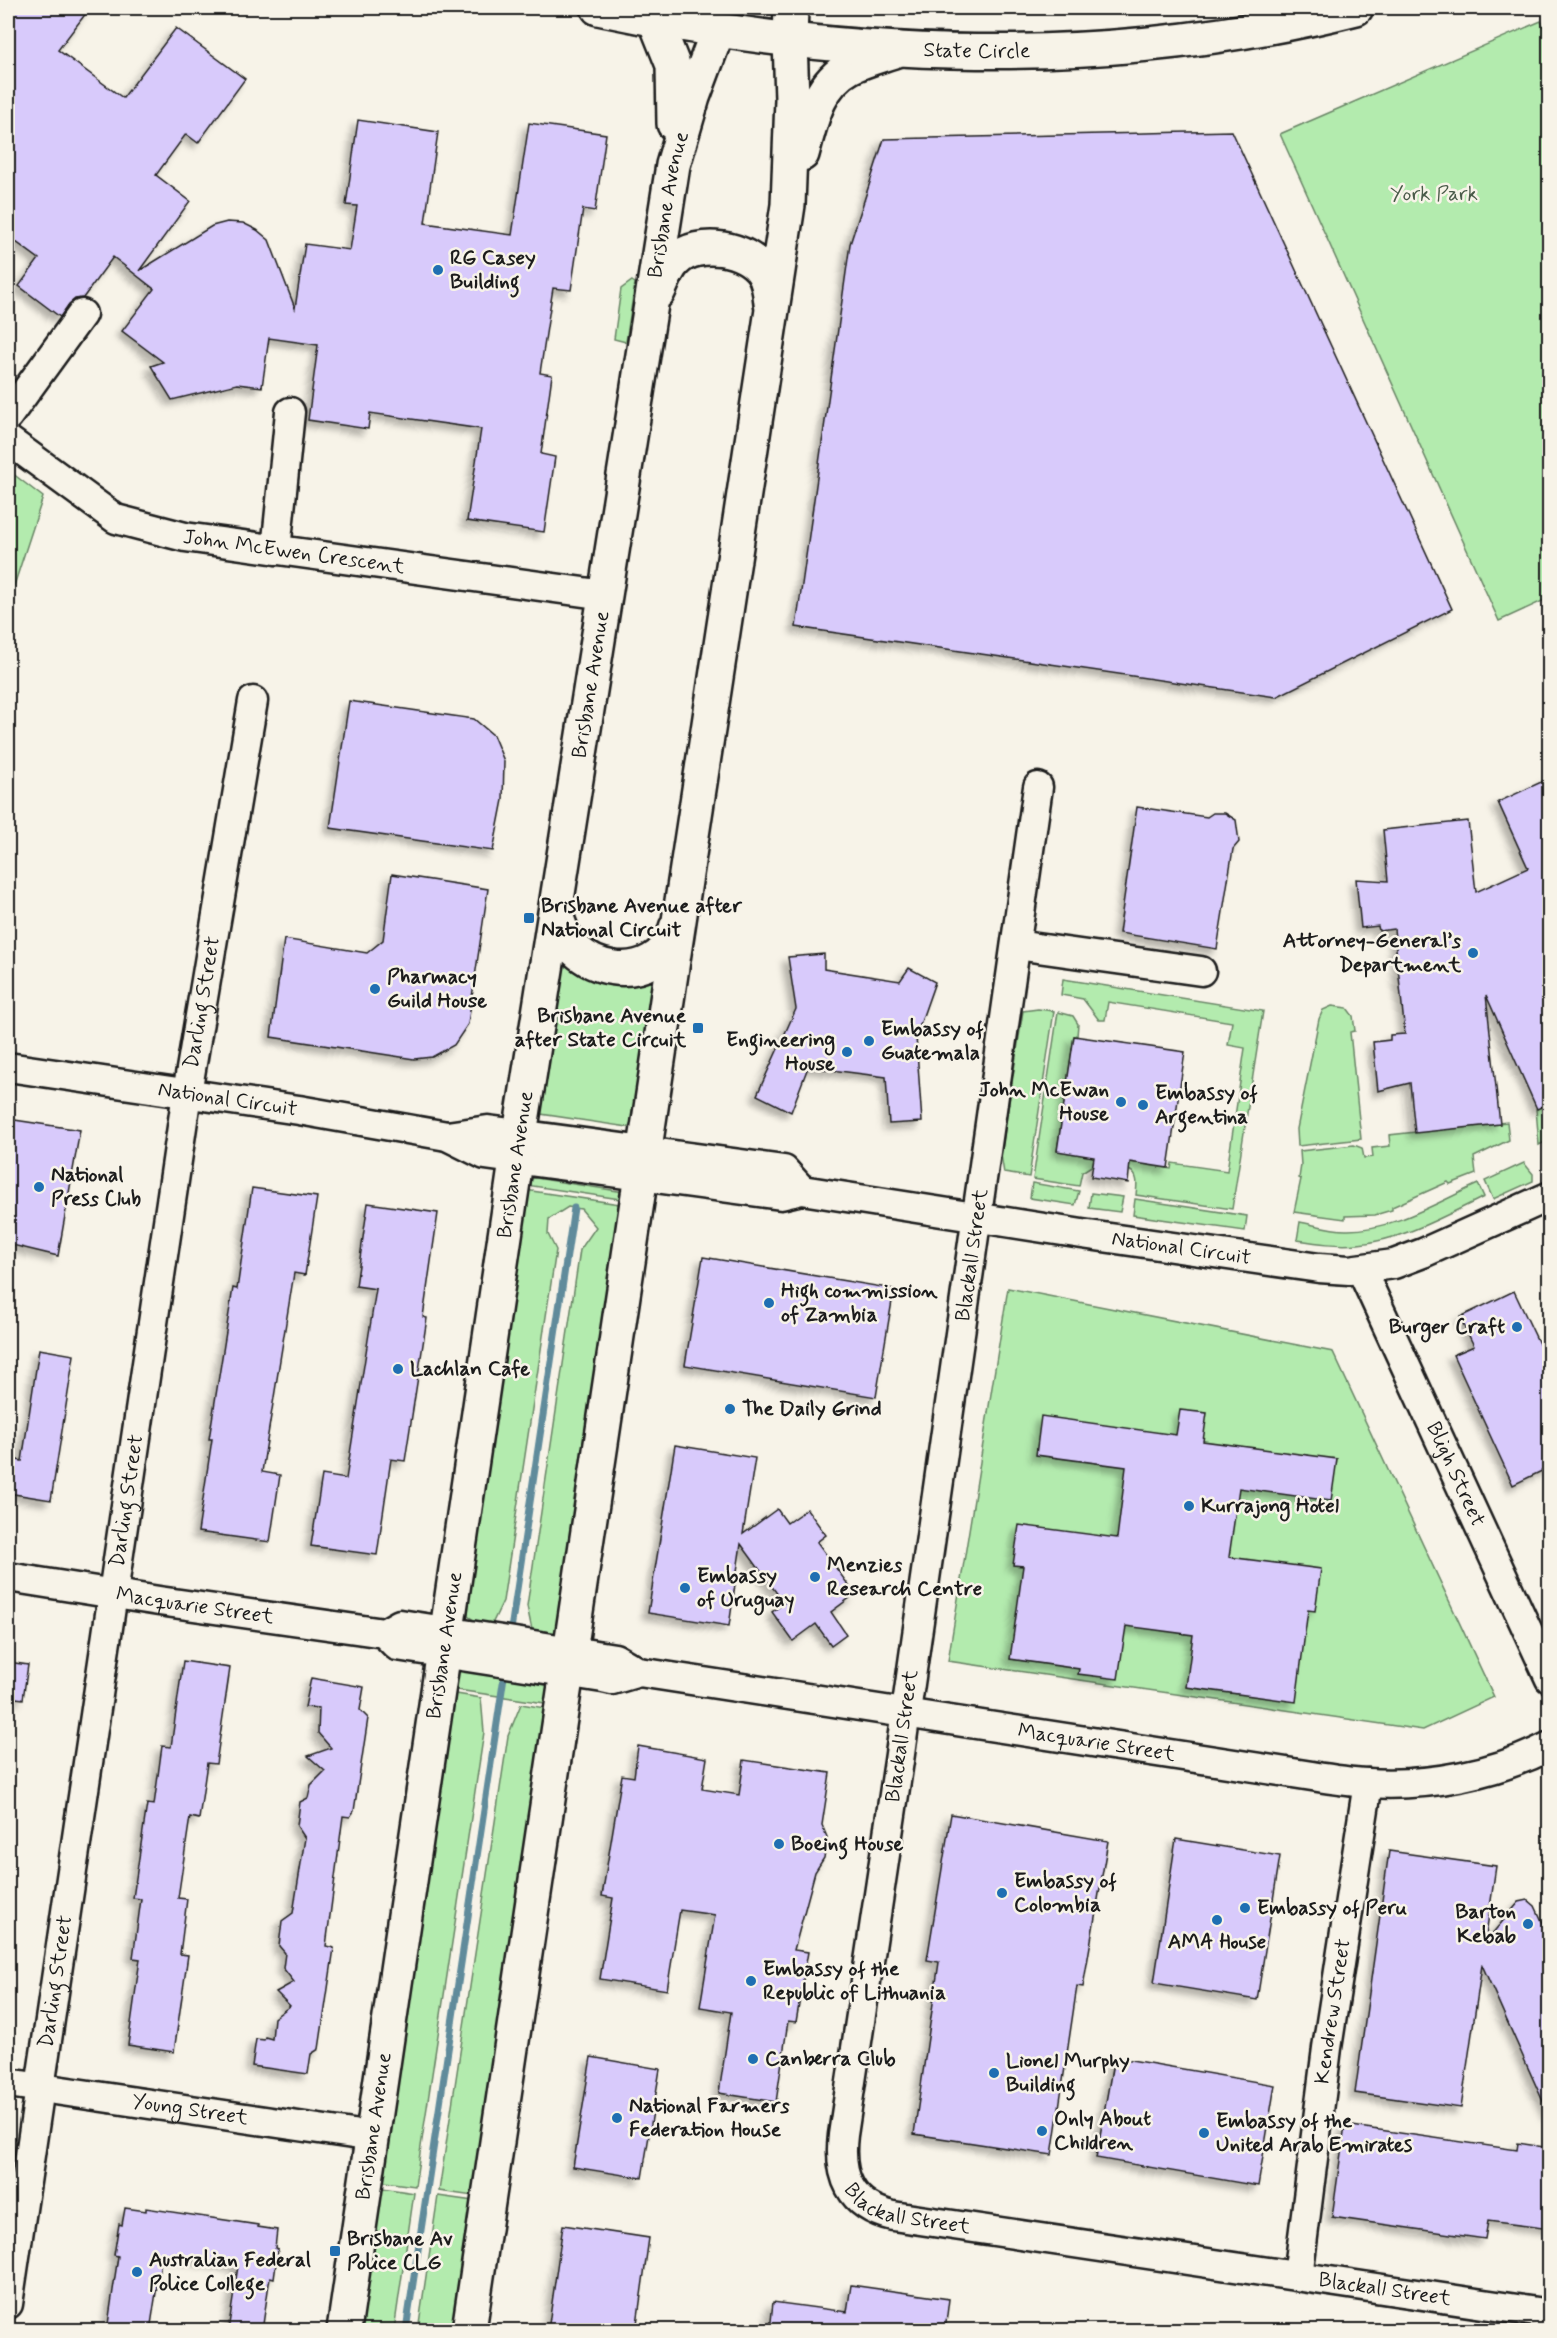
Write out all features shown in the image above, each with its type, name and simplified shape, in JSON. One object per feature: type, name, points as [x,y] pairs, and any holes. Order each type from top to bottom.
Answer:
[{"type":"main road","name":"State Circle","points":[[598,8],[655,20],[722,19],[790,40],[899,49],[1014,51],[1112,47],[1228,33],[1356,8]]},
{"type":"main road","points":[[469,2331],[679,918],[788,204],[792,99],[791,8]]},
{"type":"main road","name":"Brisbane Avenue","points":[[344,2331],[518,1147],[673,165],[693,97],[722,19]]},
{"type":"main road","points":[[655,20],[671,57],[675,73],[673,165]]},
{"type":"main road","points":[[788,204],[816,108],[824,91],[847,69],[899,49]]},
{"type":"main road","points":[[650,307],[674,262],[689,252],[710,248],[734,252],[747,257],[758,266],[768,284],[772,310]]},
{"type":"main road","points":[[556,910],[561,930],[572,948],[599,965],[620,969],[641,965],[660,954],[674,938],[679,918]]},
{"type":"street","points":[[8,416],[82,314]]},
{"type":"street","points":[[276,550],[290,412]]},
{"type":"street","name":"John McEwen Crescent","points":[[8,440],[116,519],[185,537],[605,595]]},
{"type":"street","name":"Darling Street","points":[[8,2304],[187,1093],[254,701]]},
{"type":"street","name":"Blackall Street","points":[[1038,788],[842,2142],[842,2169],[849,2185],[868,2205],[883,2214],[1550,2314]]},
{"type":"street","points":[[1016,945],[1201,971]]},
{"type":"street","name":"National Circuit","points":[[8,1066],[299,1110],[447,1136],[486,1155],[518,1147],[643,1164],[781,1195],[802,1190],[1314,1268],[1361,1269],[1388,1266],[1409,1259],[1550,1196]]},
{"type":"street","name":"Bligh Street","points":[[1361,1269],[1550,1679]]},
{"type":"street","name":"Macquarie Street","points":[[8,1577],[384,1633],[397,1646],[445,1642],[569,1662],[615,1658],[639,1672],[1368,1783],[1441,1780],[1524,1760],[1550,1746]]},
{"type":"street","name":"Kendrew Street","points":[[1298,2276],[1327,2048],[1368,1783]]},
{"type":"street","name":"Young Street","points":[[8,2083],[373,2137]]},
{"type":"green space","name":"York Park","points":[[1541,21],[1550,41],[1549,598],[1499,621],[1280,134]]},
{"type":"green space","points":[[632,281],[635,283],[626,342],[614,339],[621,289]]},
{"type":"green space","points":[[8,470],[43,497],[8,604]]},
{"type":"green space","points":[[566,952],[656,965],[634,1128],[541,1114]]},
{"type":"green space","points":[[1063,979],[1263,1011],[1232,1209],[1136,1195],[1136,1177],[1129,1170],[1130,1162],[1171,1169],[1172,1163],[1227,1171],[1245,1048],[1228,1045],[1232,1022],[1108,1002],[1105,1020],[1099,1020],[1083,999],[1061,995]]},
{"type":"green space","points":[[1332,1006],[1347,1008],[1353,1016],[1355,1031],[1350,1032],[1361,1139],[1298,1146],[1297,1129],[1319,1019],[1323,1010]]},
{"type":"green space","points":[[1038,1009],[1054,1011],[1029,1177],[1004,1173],[1001,1155],[1023,1011]]},
{"type":"green space","points":[[1058,1012],[1073,1016],[1078,1024],[1077,1036],[1074,1036],[1057,1151],[1094,1157],[1093,1165],[1082,1172],[1079,1186],[1033,1179]]},
{"type":"green space","points":[[1549,1103],[1549,1140],[1539,1145],[1536,1109]]},
{"type":"green space","points":[[1507,1122],[1509,1140],[1474,1157],[1476,1174],[1450,1184],[1448,1182],[1392,1207],[1392,1210],[1375,1215],[1345,1216],[1345,1219],[1294,1212],[1301,1179],[1299,1178],[1300,1151],[1354,1145],[1362,1148],[1364,1158],[1373,1157],[1372,1148],[1390,1146],[1389,1135]]},
{"type":"green space","points":[[1524,1163],[1533,1174],[1533,1181],[1493,1199],[1485,1181]]},
{"type":"green space","points":[[536,1178],[624,1192],[627,1200],[526,1185],[529,1179]]},
{"type":"green space","points":[[1032,1183],[1079,1191],[1075,1205],[1030,1198]]},
{"type":"green space","points":[[1478,1184],[1484,1197],[1423,1226],[1391,1238],[1350,1245],[1297,1240],[1300,1222],[1340,1230],[1380,1226],[1414,1214]]},
{"type":"green space","points":[[525,1190],[626,1205],[556,1632],[553,1635],[532,1630],[527,1606],[580,1250],[596,1227],[581,1209],[568,1207],[549,1219],[548,1234],[556,1250],[503,1601],[492,1624],[481,1625],[468,1616],[469,1600],[464,1599]]},
{"type":"green space","points":[[1091,1193],[1123,1197],[1120,1212],[1089,1208]]},
{"type":"green space","points":[[1135,1199],[1247,1216],[1245,1231],[1133,1215]]},
{"type":"green space","name":"Kurrajong Hotel","points":[[1008,1288],[1333,1352],[1494,1697],[1423,1730],[948,1661]]},
{"type":"green space","points":[[455,1664],[549,1683],[552,1704],[451,1689]]},
{"type":"green space","points":[[450,1693],[481,1698],[484,1732],[415,2186],[377,2181]]},
{"type":"green space","points":[[521,1704],[551,1709],[473,2196],[439,2191],[508,1736]]},
{"type":"green space","points":[[376,2187],[414,2193],[394,2330],[354,2330]]},
{"type":"green space","points":[[438,2196],[473,2201],[457,2330],[418,2330]]},
{"type":"building","name":"RG Casey Building","points":[[8,8],[90,8],[58,50],[123,98],[176,28],[245,79],[198,143],[186,134],[156,175],[190,201],[139,271],[212,226],[227,222],[243,223],[257,230],[269,240],[295,308],[305,244],[350,250],[357,206],[346,205],[358,120],[438,132],[425,223],[512,235],[529,123],[606,134],[595,211],[583,209],[571,290],[553,288],[540,373],[552,375],[541,454],[555,457],[544,532],[467,521],[481,429],[370,413],[368,429],[308,420],[318,345],[269,338],[262,387],[237,384],[172,400],[151,366],[163,362],[122,331],[154,289],[113,257],[83,298],[75,299],[60,317],[19,286],[39,259],[8,236]]},
{"type":"building","points":[[1232,131],[1452,609],[1276,697],[796,627],[850,244],[884,139]]},
{"type":"building","points":[[349,701],[474,719],[493,735],[504,761],[503,800],[493,851],[330,828]]},
{"type":"building","name":"Attorney-General’s Department","points":[[1550,778],[1550,1103],[1537,1109],[1486,995],[1500,1124],[1415,1133],[1410,1083],[1378,1091],[1373,1042],[1390,1040],[1390,1035],[1405,1034],[1394,929],[1379,931],[1378,926],[1361,928],[1356,879],[1388,881],[1383,830],[1468,821],[1476,892],[1528,868],[1498,802]]},
{"type":"building","points":[[1137,807],[1207,817],[1213,813],[1225,813],[1236,820],[1239,842],[1233,849],[1217,949],[1119,933]]},
{"type":"building","name":"Pharmacy Guild House","points":[[392,874],[488,889],[468,1024],[454,1045],[432,1057],[414,1059],[271,1037],[284,939],[367,953],[383,940]]},
{"type":"building","name":"Engineering House","points":[[824,954],[824,969],[900,981],[909,968],[935,982],[916,1036],[922,1122],[889,1124],[886,1077],[808,1067],[791,1112],[757,1095],[796,1009],[788,957]]},
{"type":"building","name":"John McEwan House","points":[[1074,1036],[1185,1052],[1168,1168],[1130,1162],[1128,1183],[1091,1177],[1094,1157],[1057,1151]]},
{"type":"building","name":"National Press Club","points":[[8,1119],[80,1130],[58,1256],[8,1244]]},
{"type":"building","points":[[252,1188],[317,1197],[305,1275],[294,1273],[262,1472],[280,1475],[270,1542],[198,1532],[212,1439],[209,1439],[233,1288],[237,1289]]},
{"type":"building","points":[[368,1203],[438,1213],[423,1317],[427,1318],[405,1461],[391,1459],[377,1555],[311,1546],[322,1475],[346,1479],[376,1289],[356,1286]]},
{"type":"building","points":[[703,1257],[894,1289],[876,1397],[685,1365]]},
{"type":"building","points":[[1514,1291],[1550,1367],[1550,1467],[1513,1485],[1453,1355],[1474,1346],[1460,1317]]},
{"type":"building","points":[[39,1349],[74,1355],[51,1500],[8,1493],[8,1458],[22,1461]]},
{"type":"building","points":[[1180,1410],[1207,1413],[1203,1441],[1337,1459],[1331,1501],[1239,1488],[1229,1557],[1321,1569],[1315,1611],[1308,1610],[1296,1702],[1186,1687],[1193,1635],[1126,1626],[1118,1679],[1078,1674],[1079,1669],[1010,1659],[1023,1566],[1013,1565],[1019,1525],[1117,1538],[1126,1467],[1036,1455],[1041,1416],[1176,1435]]},
{"type":"building","points":[[675,1445],[755,1458],[743,1534],[777,1509],[787,1523],[807,1509],[826,1535],[817,1542],[855,1594],[831,1612],[846,1634],[831,1645],[816,1624],[793,1641],[772,1612],[784,1603],[741,1544],[729,1626],[648,1613]]},
{"type":"building","points":[[183,1661],[230,1668],[216,1764],[207,1763],[199,1819],[190,1817],[178,1898],[187,1899],[180,1954],[188,1955],[174,2052],[128,2045],[140,1959],[133,1958],[141,1899],[133,1898],[147,1804],[154,1805],[162,1746],[171,1747]]},
{"type":"building","points":[[8,1662],[28,1665],[23,1699],[8,1697]]},
{"type":"building","points":[[311,1678],[364,1687],[360,1710],[368,1718],[354,1811],[350,1817],[343,1816],[326,1946],[334,1948],[319,2049],[311,2054],[308,2074],[252,2066],[256,2039],[264,2040],[265,2037],[272,2039],[274,2018],[290,2006],[276,1992],[294,1982],[283,1968],[285,1953],[279,1946],[282,1921],[293,1913],[305,1838],[297,1826],[300,1802],[308,1798],[311,1785],[325,1771],[308,1756],[331,1748],[318,1733],[319,1708],[305,1707]]},
{"type":"building","points":[[638,1746],[707,1758],[702,1789],[739,1795],[744,1760],[830,1773],[822,1825],[827,1837],[824,1858],[815,1872],[794,1950],[808,1952],[796,2022],[788,2021],[776,2102],[719,2093],[731,2012],[700,2007],[715,1915],[680,1910],[667,1990],[600,1979],[613,1898],[602,1896],[622,1775],[634,1777]]},
{"type":"building","points":[[951,1814],[1108,1841],[1083,1987],[1077,1986],[1052,2155],[914,2134],[939,1962],[927,1960]]},
{"type":"building","name":"AMA House","points":[[1176,1839],[1280,1856],[1257,2000],[1154,1983]]},
{"type":"building","points":[[1389,1851],[1496,1866],[1485,1942],[1519,1902],[1528,1900],[1535,1906],[1550,1938],[1550,2117],[1482,1965],[1461,2108],[1355,2093]]},
{"type":"building","name":"National Farmers Federation House","points":[[591,2057],[660,2069],[642,2178],[573,2167]]},
{"type":"building","points":[[1114,2057],[1275,2085],[1258,2186],[1096,2158]]},
{"type":"building","points":[[1345,2125],[1517,2150],[1518,2143],[1550,2148],[1550,2229],[1488,2221],[1485,2239],[1332,2217]]},
{"type":"building","name":"Australian Federal Police College","points":[[125,2208],[146,2211],[146,2208],[277,2230],[275,2248],[278,2249],[274,2278],[270,2277],[262,2331],[228,2331],[238,2266],[162,2254],[150,2331],[107,2331],[118,2256],[114,2255],[119,2224],[122,2225]]},
{"type":"building","points":[[563,2225],[649,2238],[636,2331],[548,2331]]},
{"type":"building","points":[[851,2285],[949,2299],[945,2331],[770,2331],[773,2302],[847,2312]]},
{"type":"waterway","points":[[510,1636],[574,1208]]},
{"type":"waterway","points":[[406,2330],[505,1670]]},
{"type":"place","name":"RG Casey Building","points":[[438,270]]},
{"type":"place","name":"Brisbane Avenue after National Circuit","points":[[529,918]]},
{"type":"place","name":"Attorney-General’s Department","points":[[1473,953]]},
{"type":"place","name":"Pharmacy Guild House","points":[[375,989]]},
{"type":"place","name":"Brisbane Avenue after State Circuit","points":[[698,1028]]},
{"type":"place","name":"Embassy of Guatemala","points":[[869,1041]]},
{"type":"place","name":"Engineering House","points":[[847,1052]]},
{"type":"place","name":"John McEwan House","points":[[1121,1102]]},
{"type":"place","name":"Embassy of Argentina","points":[[1143,1105]]},
{"type":"place","name":"National Press Club","points":[[39,1187]]},
{"type":"place","name":"High commission of Zambia","points":[[769,1303]]},
{"type":"place","name":"Burger Craft","points":[[1517,1327]]},
{"type":"place","name":"Lachlan Cafe","points":[[398,1369]]},
{"type":"place","name":"The Daily Grind","points":[[730,1409]]},
{"type":"place","name":"Kurrajong Hotel","points":[[1189,1506]]},
{"type":"place","name":"Menzies Research Centre","points":[[815,1577]]},
{"type":"place","name":"Embassy of Uruguay","points":[[685,1588]]},
{"type":"place","name":"Boeing House","points":[[779,1844]]},
{"type":"place","name":"Embassy of Colombia","points":[[1002,1893]]},
{"type":"place","name":"Embassy of Peru","points":[[1245,1908]]},
{"type":"place","name":"AMA House","points":[[1217,1920]]},
{"type":"place","name":"Barton Kebab","points":[[1528,1924]]},
{"type":"place","name":"Embassy of the Republic of Lithuania","points":[[751,1981]]},
{"type":"place","name":"Canberra Club","points":[[753,2059]]},
{"type":"place","name":"Lionel Murphy Building","points":[[994,2073]]},
{"type":"place","name":"National Farmers Federation House","points":[[617,2118]]},
{"type":"place","name":"Only About Children","points":[[1042,2131]]},
{"type":"place","name":"Embassy of the United Arab Emirates","points":[[1204,2133]]},
{"type":"place","name":"Brisbane Av Police CLG","points":[[335,2251]]},
{"type":"place","name":"Australian Federal Police College","points":[[137,2272]]}]
